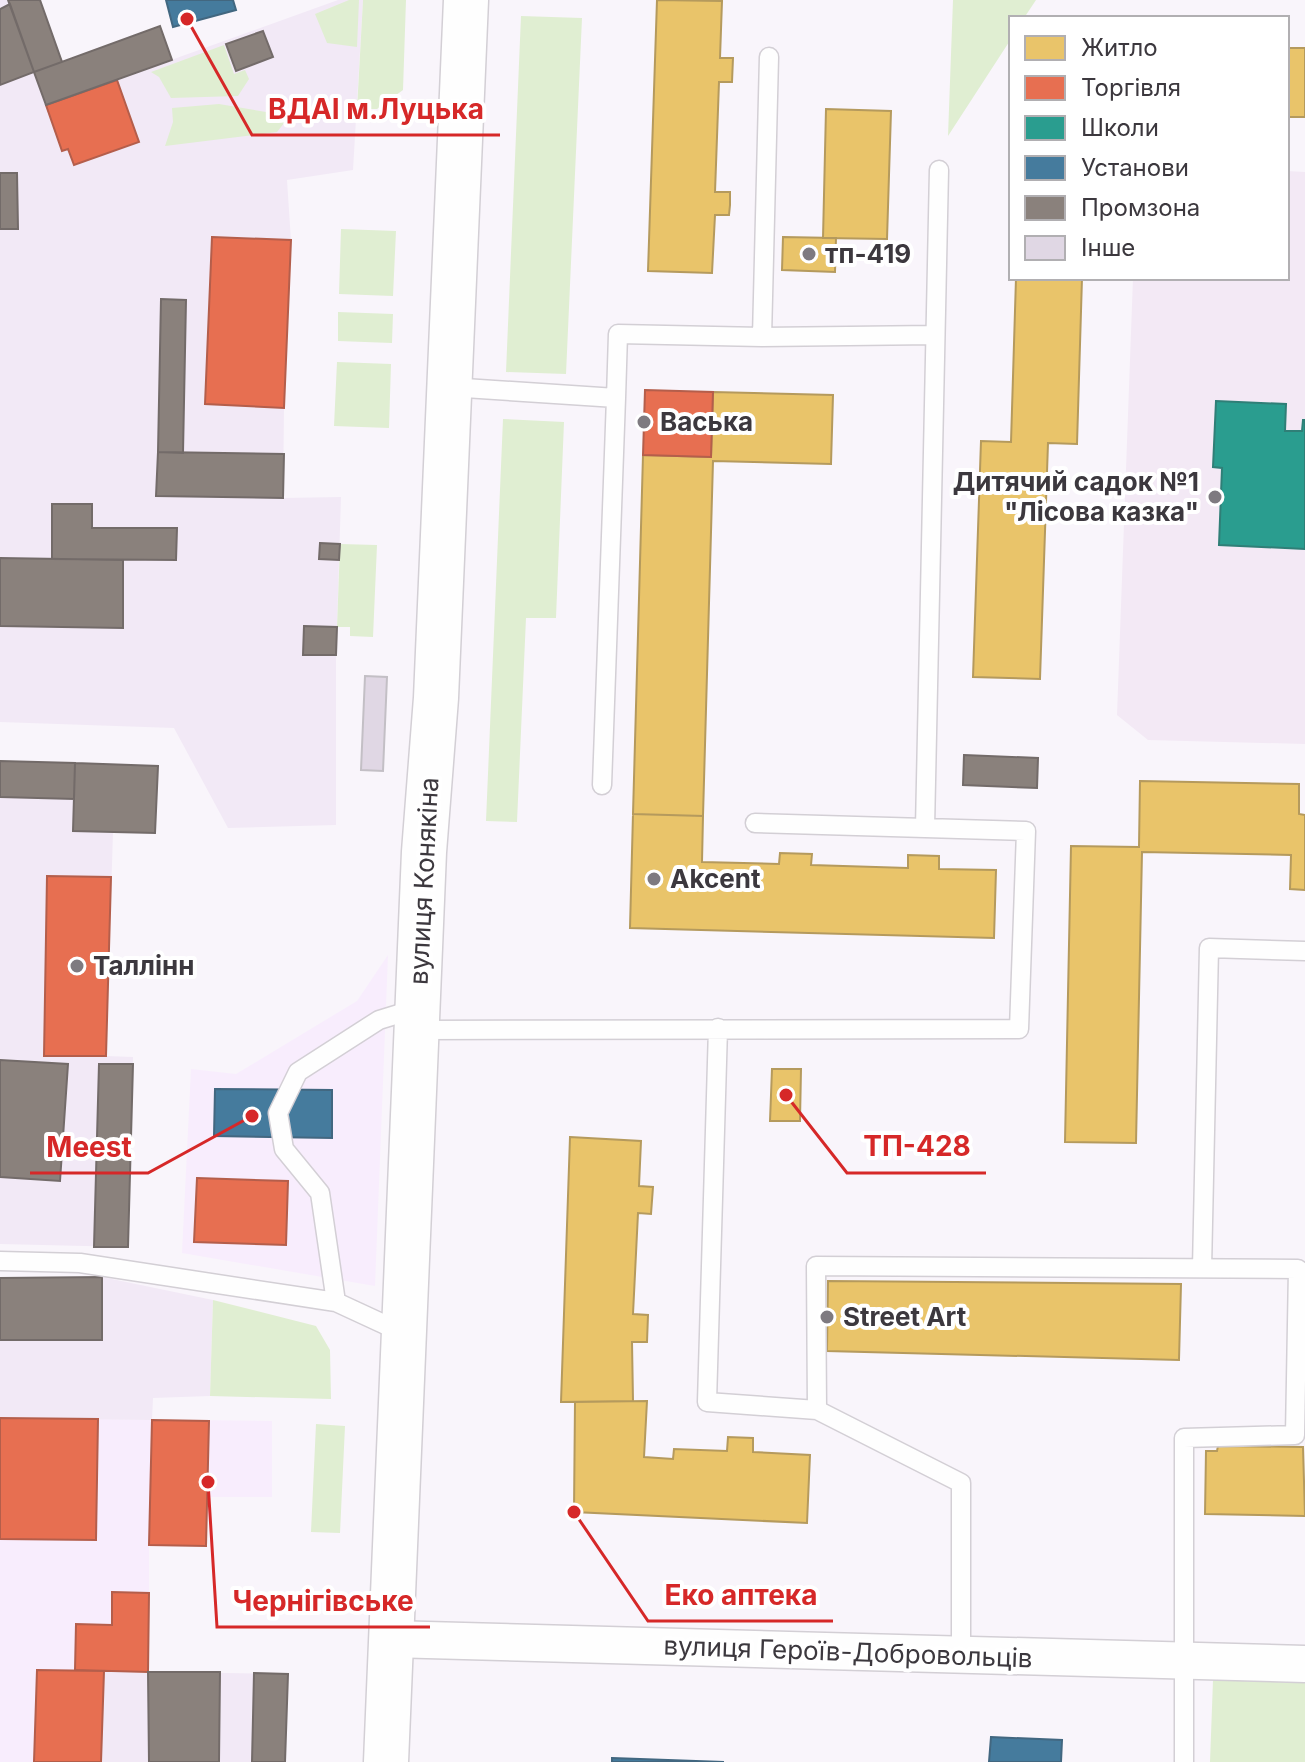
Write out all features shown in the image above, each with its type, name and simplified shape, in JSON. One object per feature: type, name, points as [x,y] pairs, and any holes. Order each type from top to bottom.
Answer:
[{"type":"main road","name":"вулиця Конякіна","points":[[386,1762],[424,852],[436,683],[466,0]]},
{"type":"street","name":"вулиця Героїв-Добровольців","points":[[390,1639],[1305,1664]]},
{"type":"lane","points":[[762,337],[769,57]]},
{"type":"lane","points":[[925,828],[939,170]]},
{"type":"lane","points":[[602,785],[618,334],[762,337],[934,335]]},
{"type":"lane","points":[[449,387],[616,398]]},
{"type":"lane","points":[[336,1302],[320,1193],[284,1149],[278,1113],[298,1072],[379,1020],[718,1028],[1019,1029],[1026,831],[755,823]]},
{"type":"lane","points":[[1202,1268],[1209,948],[1305,951]]},
{"type":"lane","points":[[718,1028],[707,1402],[817,1410],[961,1483],[961,1655]]},
{"type":"lane","points":[[0,1261],[80,1263],[336,1302],[403,1333]]},
{"type":"lane","points":[[817,1410],[816,1266],[1302,1269],[1295,1435],[1184,1438],[1184,1762]]},
{"type":"shaded area","points":[[0,0],[7,0],[10,4],[46,105],[338,0],[363,0],[353,170],[287,180],[291,241],[283,498],[341,497],[336,656],[336,825],[228,828],[174,728],[0,722],[0,626],[122,628],[123,560],[0,558]]},
{"type":"shaded area","name":"Дитячий садок №1 \"Лісова казка\"","points":[[1289,171],[1305,172],[1305,744],[1148,740],[1117,715],[1133,280],[1289,280]]},
{"type":"shaded area","points":[[0,761],[158,766],[155,833],[113,832],[106,1056],[133,1057],[128,1247],[0,1244]]},
{"type":"shaded area","points":[[388,955],[375,1286],[182,1253],[191,1069],[236,1074],[357,1001]]},
{"type":"shaded area","points":[[102,1277],[213,1300],[210,1396],[153,1398],[152,1420],[0,1418],[0,1278]]},
{"type":"shaded area","points":[[0,1418],[272,1421],[272,1497],[207,1497],[206,1546],[149,1545],[149,1593],[104,1671],[101,1762],[0,1762]]},
{"type":"shaded area","points":[[104,1671],[288,1674],[285,1762],[101,1762]]},
{"type":"green space","points":[[349,0],[359,0],[357,47],[327,43],[315,14]]},
{"type":"green space","points":[[363,0],[406,0],[403,90],[377,109],[357,109]]},
{"type":"green space","points":[[953,0],[1036,0],[1025,16],[1009,16],[1009,42],[948,136]]},
{"type":"green space","points":[[521,16],[582,18],[566,374],[506,372]]},
{"type":"green space","points":[[224,45],[234,74],[245,70],[249,79],[238,96],[171,98],[159,77],[151,72]]},
{"type":"green space","points":[[219,104],[284,115],[285,122],[277,132],[165,146],[173,122],[172,108]]},
{"type":"green space","points":[[341,229],[396,231],[393,296],[339,294]]},
{"type":"green space","points":[[338,312],[393,314],[392,343],[338,341]]},
{"type":"green space","points":[[337,362],[391,364],[389,428],[334,426]]},
{"type":"green space","points":[[503,419],[564,422],[556,618],[526,618],[517,822],[486,821]]},
{"type":"green space","points":[[340,544],[377,545],[373,637],[350,636],[350,627],[337,627]]},
{"type":"green space","points":[[213,1300],[316,1326],[330,1350],[331,1399],[210,1396]]},
{"type":"green space","points":[[316,1424],[345,1426],[340,1533],[311,1532]]},
{"type":"green space","points":[[1213,1680],[1305,1683],[1305,1762],[1210,1762]]},
{"type":"building: Житло","points":[[657,0],[722,1],[720,58],[733,58],[732,82],[719,82],[715,192],[730,192],[730,205],[729,215],[715,215],[712,273],[648,271]]},
{"type":"building: Житло","points":[[1289,48],[1305,48],[1305,117],[1289,117]]},
{"type":"building: Житло","points":[[826,109],[891,111],[887,239],[823,238]]},
{"type":"building: Житло","name":"тп-419","points":[[783,237],[836,238],[835,272],[782,270]]},
{"type":"building: Житло","points":[[1016,280],[1082,280],[1077,444],[1048,443],[1040,679],[973,677],[981,441],[1011,442]]},
{"type":"building: Житло","points":[[713,392],[833,395],[831,464],[713,461],[703,816],[633,814],[643,455],[711,457]]},
{"type":"building: Житло","points":[[1140,781],[1299,784],[1299,814],[1305,815],[1305,890],[1290,889],[1291,855],[1142,852],[1136,1143],[1065,1142],[1071,846],[1139,847]]},
{"type":"building: Житло","points":[[633,814],[703,816],[702,862],[779,864],[780,853],[812,854],[811,865],[908,868],[908,855],[939,856],[939,869],[996,870],[994,938],[630,928]]},
{"type":"building: Житло","points":[[772,1069],[801,1069],[800,1121],[770,1121]]},
{"type":"building: Житло","points":[[570,1137],[641,1141],[639,1186],[653,1187],[651,1214],[638,1213],[633,1314],[648,1315],[647,1342],[632,1342],[633,1401],[561,1402]]},
{"type":"building: Житло","points":[[828,1281],[1181,1284],[1179,1360],[827,1351]]},
{"type":"building: Житло","points":[[647,1401],[644,1457],[673,1459],[674,1449],[727,1451],[728,1437],[753,1438],[753,1452],[810,1455],[807,1523],[574,1512],[575,1402]]},
{"type":"building: Житло","points":[[1218,1446],[1303,1447],[1305,1516],[1205,1514],[1206,1451],[1217,1451]]},
{"type":"building: Торгівля","points":[[117,80],[139,142],[74,165],[68,149],[62,151],[46,105]]},
{"type":"building: Торгівля","points":[[212,237],[291,240],[284,408],[205,404]]},
{"type":"building: Торгівля","points":[[645,390],[713,392],[711,457],[643,455]]},
{"type":"building: Торгівля","name":"Таллінн","points":[[47,876],[111,877],[106,1056],[44,1056]]},
{"type":"building: Торгівля","points":[[197,1178],[288,1181],[286,1245],[194,1242]]},
{"type":"building: Торгівля","points":[[0,1418],[98,1419],[96,1540],[0,1539]]},
{"type":"building: Торгівля","points":[[152,1420],[209,1421],[206,1546],[149,1545]]},
{"type":"building: Торгівля","points":[[112,1592],[149,1593],[148,1672],[75,1670],[76,1624],[112,1625]]},
{"type":"building: Торгівля","points":[[37,1670],[104,1671],[101,1762],[34,1762]]},
{"type":"building: Школи","points":[[1216,401],[1286,404],[1285,431],[1302,431],[1305,420],[1305,549],[1219,545],[1222,468],[1213,467]]},
{"type":"building: Установи","points":[[166,0],[233,0],[236,10],[173,27]]},
{"type":"building: Установи","points":[[215,1089],[332,1090],[332,1138],[214,1136]]},
{"type":"building: Установи","points":[[991,1737],[1062,1740],[1061,1762],[989,1762]]},
{"type":"building: Установи","points":[[612,1758],[724,1762],[612,1762]]},
{"type":"building: Промзона","points":[[8,0],[40,0],[62,62],[34,72]]},
{"type":"building: Промзона","points":[[10,4],[34,72],[0,85],[0,9]]},
{"type":"building: Промзона","points":[[160,26],[172,60],[46,105],[34,72]]},
{"type":"building: Промзона","points":[[263,31],[273,57],[236,71],[226,44]]},
{"type":"building: Промзона","points":[[0,173],[17,173],[18,229],[0,229]]},
{"type":"building: Промзона","points":[[161,299],[186,300],[183,453],[158,452]]},
{"type":"building: Промзона","points":[[158,452],[284,454],[283,498],[156,496]]},
{"type":"building: Промзона","points":[[52,504],[92,504],[92,528],[177,528],[176,560],[52,559]]},
{"type":"building: Промзона","points":[[320,543],[340,544],[339,560],[319,559]]},
{"type":"building: Промзона","points":[[0,558],[123,560],[123,628],[0,626]]},
{"type":"building: Промзона","points":[[304,626],[337,627],[336,655],[303,655]]},
{"type":"building: Промзона","points":[[964,755],[1038,758],[1037,788],[963,785]]},
{"type":"building: Промзона","points":[[0,761],[75,763],[74,799],[0,797]]},
{"type":"building: Промзона","points":[[75,763],[158,766],[155,833],[73,831]]},
{"type":"building: Промзона","points":[[0,1060],[68,1064],[60,1181],[0,1177]]},
{"type":"building: Промзона","points":[[99,1064],[133,1064],[128,1247],[94,1247]]},
{"type":"building: Промзона","points":[[102,1277],[102,1340],[0,1340],[0,1278]]},
{"type":"building: Промзона","points":[[148,1672],[220,1672],[219,1762],[149,1762]]},
{"type":"building: Промзона","points":[[254,1673],[288,1674],[285,1762],[252,1762]]},
{"type":"building: Інше","points":[[365,676],[387,677],[383,771],[361,770]]},
{"type":"place","name":"ВДАІ м.Луцька","points":[[187,19]]},
{"type":"place","name":"тп-419","points":[[809,254]]},
{"type":"place","name":"Васька","points":[[644,422]]},
{"type":"place","name":"Дитячий садок №1 \"Лісова казка\"","points":[[1215,497]]},
{"type":"place","name":"Akcent","points":[[654,879]]},
{"type":"place","name":"Таллінн","points":[[77,966]]},
{"type":"place","name":"ТП-428","points":[[786,1095]]},
{"type":"place","name":"Meest","points":[[252,1116]]},
{"type":"place","name":"Street Art","points":[[827,1317]]},
{"type":"place","name":"Чернігівське","points":[[208,1482]]},
{"type":"place","name":"Еко аптека","points":[[574,1512]]}]
